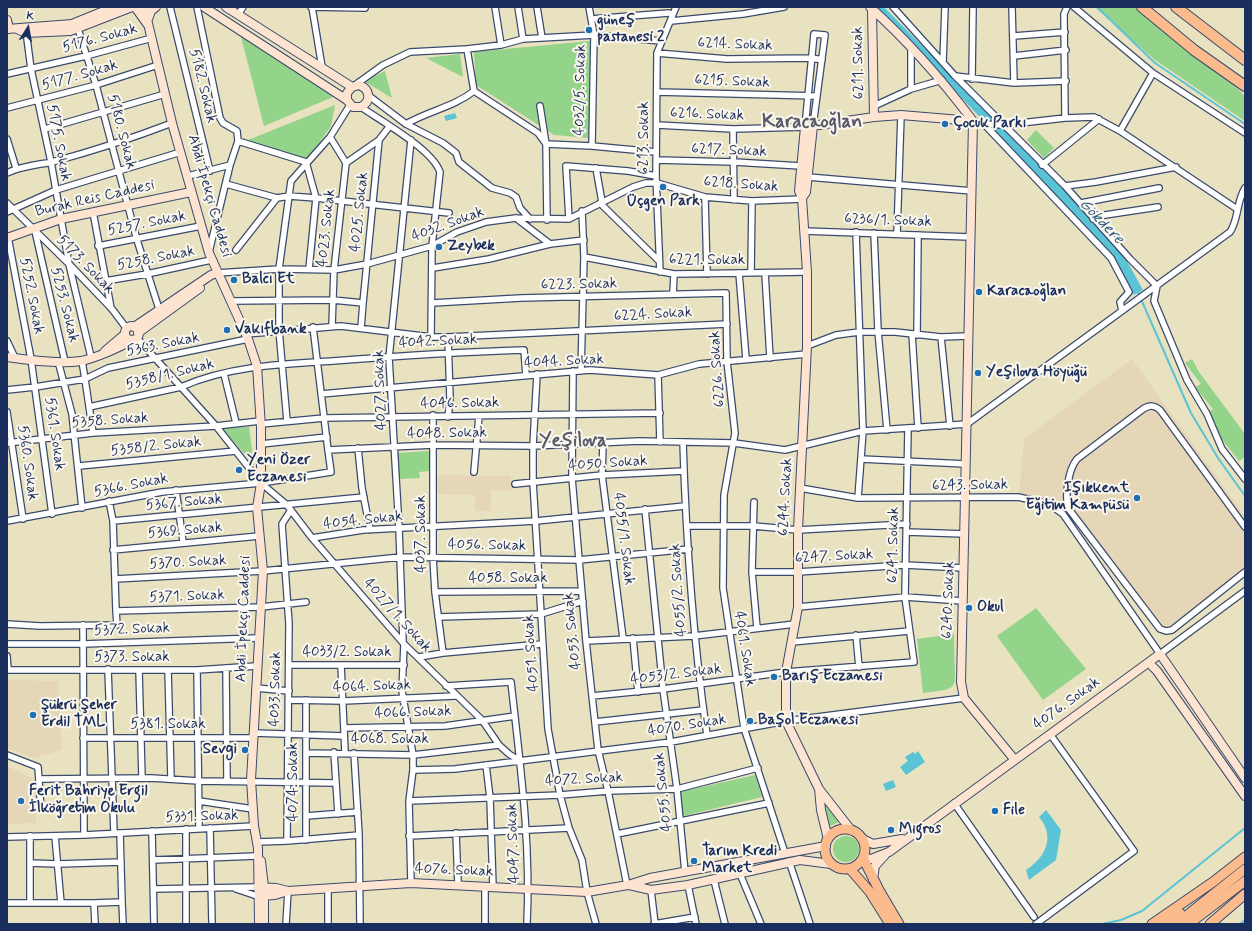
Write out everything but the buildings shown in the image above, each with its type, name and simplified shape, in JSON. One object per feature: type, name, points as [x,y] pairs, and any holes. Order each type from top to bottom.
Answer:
[{"type":"highway","points":[[1142,7],[1194,50],[1245,86]]},
{"type":"highway","points":[[1176,7],[1245,60]]},
{"type":"main road","points":[[26,30],[72,24],[114,7]]},
{"type":"main road","points":[[7,20],[11,29],[63,32],[78,29],[134,7]]},
{"type":"main road","name":"Abdi İpekçi Caddesi","points":[[134,7],[148,22]]},
{"type":"main road","name":"Abdi İpekçi Caddesi","points":[[144,7],[172,123],[210,256],[216,274],[232,301],[257,366],[261,444],[261,483],[257,508],[263,571],[256,666],[251,780],[254,826],[261,887],[257,896],[264,924]]},
{"type":"main road","points":[[148,22],[152,11],[156,7]]},
{"type":"main road","points":[[204,7],[354,105],[367,103],[369,96],[367,90],[363,87],[354,86],[226,7]]},
{"type":"main road","points":[[872,8],[911,46],[942,80],[973,122]]},
{"type":"main road","name":"6211. Sokak","points":[[872,8],[874,117]]},
{"type":"main road","points":[[354,86],[347,93],[354,105]]},
{"type":"main road","points":[[809,126],[874,117],[901,115],[973,122]]},
{"type":"main road","name":"6240. Sokak","points":[[964,698],[961,682],[973,122]]},
{"type":"main road","name":"6244. Sokak","points":[[809,126],[801,166],[799,191],[802,199],[807,272],[807,350],[798,530],[798,607],[786,672],[786,721],[819,788],[851,830]]},
{"type":"main road","name":"6244. Sokak","points":[[802,199],[806,192],[808,177],[809,126]]},
{"type":"main road","name":"Burak Reis Caddesi","points":[[8,238],[61,219],[191,192]]},
{"type":"main road","points":[[11,358],[82,361],[103,352],[123,346],[132,333],[159,309],[211,275],[216,274]]},
{"type":"main road","points":[[132,333],[213,279],[216,274]]},
{"type":"main road","points":[[1160,654],[1245,778]]},
{"type":"main road","name":"4076. Sokak","points":[[863,858],[871,859],[889,852],[904,839],[1160,654]]},
{"type":"main road","points":[[1149,663],[1157,671],[1245,796]]},
{"type":"main road","points":[[964,698],[1014,759]]},
{"type":"main road","name":"6244. Sokak","points":[[819,788],[821,810],[827,842]]},
{"type":"main road","points":[[851,830],[861,838],[865,848],[863,858],[855,867],[843,869],[831,864],[826,852],[827,842],[838,831],[851,830]]},
{"type":"main road","name":"4076. Sokak","points":[[861,838],[872,844],[904,839]]},
{"type":"main road","name":"4076. Sokak","points":[[261,887],[277,892],[411,883],[458,884],[587,892],[628,885],[650,878],[785,853],[827,842]]},
{"type":"main road","points":[[873,880],[876,866],[889,852]]},
{"type":"main road","points":[[863,858],[873,880],[899,924]]},
{"type":"main road","points":[[1189,924],[1245,858]]},
{"type":"main road","name":"4076. Sokak","points":[[628,885],[652,890],[714,880],[789,861],[812,860],[831,864]]},
{"type":"main road","points":[[850,869],[870,892],[890,924]]},
{"type":"main road","points":[[1176,924],[1245,869]]},
{"type":"main road","name":"4076. Sokak","points":[[260,876],[277,892]]},
{"type":"main road","points":[[1166,924],[1196,901],[1219,889],[1245,881]]},
{"type":"main road","points":[[1152,924],[1219,889]]},
{"type":"main road","points":[[257,896],[277,892]]},
{"type":"main road","points":[[262,913],[268,902],[277,892]]},
{"type":"main road","points":[[1211,923],[1245,894]]},
{"type":"main road","name":"Abdi İpekçi Caddesi","points":[[259,924],[262,913]]},
{"type":"street","name":"5182. Sokak","points":[[170,7],[210,171]]},
{"type":"street","points":[[197,7],[220,118],[224,123],[237,131],[238,141],[230,166],[210,256]]},
{"type":"street","points":[[238,15],[243,7]]},
{"type":"street","points":[[322,67],[312,7],[365,8]]},
{"type":"street","points":[[495,7],[500,45]]},
{"type":"street","points":[[518,7],[523,39]]},
{"type":"street","points":[[537,7],[542,38]]},
{"type":"street","name":"4032/5. Sokak","points":[[589,7],[594,35],[592,146]]},
{"type":"street","name":"6213. Sokak","points":[[660,272],[656,176],[657,53],[670,21],[671,11],[676,7]]},
{"type":"street","points":[[670,21],[743,14],[784,7]]},
{"type":"street","points":[[893,7],[955,76],[1042,165],[1065,186],[1081,203],[1093,219],[1157,286]]},
{"type":"street","points":[[943,62],[945,7]]},
{"type":"street","points":[[972,78],[973,7]]},
{"type":"street","points":[[1012,7],[1014,36],[1014,83]]},
{"type":"street","points":[[1065,118],[1066,50],[1064,14],[1067,7]]},
{"type":"street","points":[[1074,7],[1153,73],[1245,133]]},
{"type":"street","points":[[591,19],[671,11]]},
{"type":"street","name":"5180. Sokak","points":[[78,29],[96,85],[137,240],[159,309]]},
{"type":"street","name":"5175. Sokak","points":[[26,30],[31,69],[45,129],[69,264],[91,357]]},
{"type":"street","points":[[1014,36],[1065,32]]},
{"type":"street","name":"6244. Sokak","points":[[814,34],[825,35],[817,96],[809,126],[807,96],[814,34]]},
{"type":"street","points":[[354,86],[383,65],[410,52],[467,49],[500,45],[523,39],[594,35],[661,41]]},
{"type":"street","name":"5176. Sokak","points":[[7,74],[86,56],[152,38]]},
{"type":"street","points":[[911,46],[911,89]]},
{"type":"street","points":[[467,49],[474,91],[538,133],[546,144]]},
{"type":"street","points":[[1014,56],[1066,50]]},
{"type":"street","name":"6214. Sokak","points":[[657,53],[727,59],[812,58],[822,60]]},
{"type":"street","name":"5177. Sokak","points":[[7,108],[96,85],[158,65]]},
{"type":"street","points":[[1120,131],[1153,73]]},
{"type":"street","points":[[955,76],[1014,83],[1066,81]]},
{"type":"street","points":[[874,106],[911,89],[942,80]]},
{"type":"street","points":[[406,124],[421,115],[463,100],[474,91]]},
{"type":"street","name":"6215. Sokak","points":[[657,92],[817,96]]},
{"type":"street","points":[[45,129],[165,94]]},
{"type":"street","points":[[369,96],[406,124],[443,143],[456,153],[459,162],[492,188],[510,193],[516,198],[519,206],[530,219]]},
{"type":"street","points":[[287,422],[279,330],[279,269],[291,181],[306,162],[330,137],[354,105],[411,140],[430,158],[440,172],[432,246],[433,268],[431,337]]},
{"type":"street","points":[[540,106],[546,144],[547,220]]},
{"type":"street","points":[[897,234],[901,115]]},
{"type":"street","points":[[973,122],[1003,125],[1085,116],[1099,119],[1176,167],[1237,209]]},
{"type":"street","points":[[1042,165],[1099,119]]},
{"type":"street","points":[[7,173],[16,168],[51,162],[111,145],[172,123]]},
{"type":"street","points":[[984,124],[1111,258],[1129,292],[1120,302],[1122,310]]},
{"type":"street","name":"6216. Sokak","points":[[657,125],[733,128],[809,126]]},
{"type":"street","name":"4025. Sokak","points":[[361,328],[379,140],[389,126]]},
{"type":"street","points":[[733,128],[734,200]]},
{"type":"street","points":[[330,137],[346,163],[379,140]]},
{"type":"street","name":"4027. Sokak","points":[[411,140],[389,356],[401,558],[404,665],[402,691],[413,755],[413,770],[409,801],[411,883]]},
{"type":"street","points":[[238,141],[306,162]]},
{"type":"street","points":[[8,143],[16,168]]},
{"type":"street","name":"4032/5. Sokak","points":[[546,144],[592,146],[656,152]]},
{"type":"street","points":[[10,211],[56,190],[181,152]]},
{"type":"street","name":"6217. Sokak","points":[[656,160],[734,162],[801,166]]},
{"type":"street","points":[[306,162],[316,198],[309,269]]},
{"type":"street","name":"4023. Sokak","points":[[332,326],[334,270],[346,163]]},
{"type":"street","points":[[188,176],[230,166]]},
{"type":"street","points":[[569,219],[566,166],[596,168],[656,176]]},
{"type":"street","points":[[1065,186],[1096,182],[1176,167]]},
{"type":"street","points":[[596,168],[601,202],[659,260]]},
{"type":"street","points":[[808,177],[972,191]]},
{"type":"street","name":"4032. Sokak","points":[[216,274],[279,269],[334,270],[367,264],[432,246],[457,232],[479,224],[516,218],[547,220],[569,219],[582,211],[633,187],[646,183],[657,183]]},
{"type":"street","name":"6218. Sokak","points":[[657,183],[705,197],[752,201],[802,199]]},
{"type":"street","points":[[226,184],[278,198],[289,196],[316,198],[449,213]]},
{"type":"street","points":[[1081,203],[1159,188]]},
{"type":"street","points":[[967,424],[1230,232],[1235,225],[1239,196],[1245,188]]},
{"type":"street","points":[[705,197],[707,274]]},
{"type":"street","points":[[236,250],[278,198]]},
{"type":"street","points":[[751,273],[752,201]]},
{"type":"street","name":"5173. Sokak","points":[[7,203],[10,211],[33,230],[69,264],[112,309],[216,426],[236,451]]},
{"type":"street","points":[[1093,219],[1105,215],[1158,207]]},
{"type":"street","points":[[582,211],[584,240],[581,331],[582,371]]},
{"type":"street","points":[[93,212],[98,246],[112,309]]},
{"type":"street","points":[[516,218],[550,244]]},
{"type":"street","name":"5257. Sokak","points":[[98,246],[137,240],[201,226]]},
{"type":"street","name":"5253. Sokak","points":[[33,230],[62,361],[62,383],[72,414],[79,466],[82,508]]},
{"type":"street","name":"6236/1. Sokak","points":[[804,231],[970,237]]},
{"type":"street","points":[[856,232],[863,431],[858,498]]},
{"type":"street","points":[[874,233],[878,331],[887,430]]},
{"type":"street","points":[[918,234],[914,334],[918,428]]},
{"type":"street","name":"5252. Sokak","points":[[8,238],[31,359]]},
{"type":"street","points":[[433,268],[489,260],[550,244],[584,240]]},
{"type":"street","name":"5258. Sokak","points":[[105,280],[147,274],[210,256]]},
{"type":"street","name":"6221. Sokak","points":[[584,257],[674,274],[807,272]]},
{"type":"street","points":[[739,273],[746,359]]},
{"type":"street","points":[[765,273],[770,358]]},
{"type":"street","points":[[673,294],[674,274]]},
{"type":"street","points":[[1157,286],[1154,301],[1187,380],[1207,414],[1222,448],[1245,480]]},
{"type":"street","name":"6223. Sokak","points":[[432,303],[520,298],[726,293]]},
{"type":"street","name":"6226. Sokak","points":[[726,293],[727,360],[735,433],[734,443]]},
{"type":"street","points":[[232,301],[333,300],[363,303]]},
{"type":"street","name":"6224. Sokak","points":[[431,337],[727,324]]},
{"type":"street","name":"5363. Sokak","points":[[7,390],[85,379],[108,368],[157,359],[279,330],[332,326],[392,331],[431,337]]},
{"type":"street","points":[[261,483],[331,472],[313,328]]},
{"type":"street","name":"4044. Sokak","points":[[391,388],[573,371],[658,375],[699,364],[727,360],[770,358],[807,350],[836,335],[859,332],[878,331],[941,337],[968,336]]},
{"type":"street","points":[[448,337],[448,416]]},
{"type":"street","points":[[941,337],[950,426]]},
{"type":"street","points":[[7,340],[11,358]]},
{"type":"street","name":"4042. Sokak","points":[[257,366],[448,352],[524,350],[526,375]]},
{"type":"street","name":"5361. Sokak","points":[[31,359],[52,514]]},
{"type":"street","points":[[82,361],[93,433]]},
{"type":"street","name":"5358/1. Sokak","points":[[89,407],[181,387],[193,382],[257,366]]},
{"type":"street","name":"4053. Sokak","points":[[573,371],[574,414],[572,478],[586,641],[598,750],[628,885]]},
{"type":"street","points":[[224,374],[236,423]]},
{"type":"street","name":"4051. Sokak","points":[[537,374],[533,446],[533,482],[539,559],[542,644],[548,700],[548,730],[560,795],[569,828],[582,860],[587,892],[596,924]]},
{"type":"street","points":[[658,375],[660,442]]},
{"type":"street","points":[[321,394],[391,388]]},
{"type":"street","points":[[1245,527],[1160,410],[1155,406],[1148,406],[1143,409],[1077,459],[1072,465],[1067,500],[1068,508],[1160,629],[1166,632],[1172,630],[1245,572]]},
{"type":"street","name":"5360. Sokak","points":[[7,412],[10,443],[23,519]]},
{"type":"street","name":"4046. Sokak","points":[[260,423],[324,418],[393,418],[434,415],[479,416],[660,413]]},
{"type":"street","name":"4037. Sokak","points":[[434,415],[433,445],[435,466],[433,557],[435,592],[443,653]]},
{"type":"street","points":[[474,472],[479,416]]},
{"type":"street","points":[[216,426],[236,423],[260,423]]},
{"type":"street","name":"4048. Sokak","points":[[328,450],[477,444],[533,446],[683,442],[734,443],[785,450],[863,431],[967,424]]},
{"type":"street","name":"5358. Sokak","points":[[10,443],[93,433],[216,426]]},
{"type":"street","name":"6241. Sokak","points":[[908,428],[905,597],[914,662]]},
{"type":"street","points":[[261,444],[327,437]]},
{"type":"street","name":"4055/2. Sokak","points":[[683,442],[685,506],[694,636],[699,685],[707,735]]},
{"type":"street","name":"4055/1. Sokak","points":[[603,443],[602,475],[623,638]]},
{"type":"street","name":"4061. Sokak","points":[[734,443],[724,495],[723,526],[723,588],[728,632],[744,728],[785,853]]},
{"type":"street","points":[[358,448],[370,530]]},
{"type":"street","name":"5358/2. Sokak","points":[[79,466],[236,451]]},
{"type":"street","name":"4027/1. Sokak","points":[[236,451],[261,483],[289,508],[334,564],[403,642],[455,696],[482,720],[498,745],[520,761]]},
{"type":"street","points":[[861,458],[966,464]]},
{"type":"street","name":"4050. Sokak","points":[[515,484],[602,475],[684,471]]},
{"type":"street","name":"5366. Sokak","points":[[7,521],[52,514],[109,501],[176,490],[261,483]]},
{"type":"street","name":"6243. Sokak","points":[[800,488],[858,498],[1018,497],[1049,504],[1063,514],[1160,654]]},
{"type":"street","points":[[176,490],[183,542]]},
{"type":"street","name":"5367. Sokak","points":[[113,522],[257,508],[289,508],[364,497]]},
{"type":"street","points":[[7,624],[117,625],[113,522],[109,501]]},
{"type":"street","points":[[754,502],[752,572],[757,628]]},
{"type":"street","name":"4054. Sokak","points":[[312,538],[370,530],[536,521],[685,506]]},
{"type":"street","name":"4033. Sokak","points":[[287,841],[287,734],[289,665],[288,604],[282,524],[289,508]]},
{"type":"street","name":"4055. Sokak","points":[[645,509],[648,552],[663,689],[677,789],[685,872]]},
{"type":"street","points":[[687,526],[754,526],[798,530],[907,524]]},
{"type":"street","points":[[907,532],[965,534]]},
{"type":"street","name":"5369. Sokak","points":[[113,550],[183,542],[259,536]]},
{"type":"street","name":"4056. Sokak","points":[[286,569],[401,558],[433,557],[579,560],[689,549]]},
{"type":"street","name":"6247. Sokak","points":[[752,572],[798,572],[906,565],[964,568]]},
{"type":"street","name":"5370. Sokak","points":[[115,578],[286,569]]},
{"type":"street","name":"4058. Sokak","points":[[435,592],[581,591]]},
{"type":"street","name":"4076. Sokak","points":[[1160,654],[1245,591]]},
{"type":"street","points":[[798,607],[905,597],[963,601]]},
{"type":"street","points":[[438,617],[541,614],[583,600]]},
{"type":"street","name":"5371. Sokak","points":[[116,611],[261,607],[306,602]]},
{"type":"street","points":[[586,641],[623,638],[694,636],[795,624]]},
{"type":"street","points":[[83,625],[84,836]]},
{"type":"street","points":[[792,642],[909,631]]},
{"type":"street","points":[[856,635],[859,667]]},
{"type":"street","name":"5372. Sokak","points":[[7,644],[83,644],[258,638]]},
{"type":"street","points":[[633,638],[638,692]]},
{"type":"street","points":[[419,657],[443,653],[542,644]]},
{"type":"street","points":[[7,656],[8,670]]},
{"type":"street","name":"4053/2. Sokak","points":[[592,696],[699,685],[786,672],[914,662]]},
{"type":"street","name":"4033/2. Sokak","points":[[289,665],[404,665]]},
{"type":"street","points":[[341,665],[345,752]]},
{"type":"street","name":"5373. Sokak","points":[[8,670],[197,670],[256,666]]},
{"type":"street","points":[[226,668],[227,780]]},
{"type":"street","points":[[108,669],[113,778],[117,833],[121,862],[123,924]]},
{"type":"street","points":[[139,670],[142,778]]},
{"type":"street","points":[[168,670],[170,778]]},
{"type":"street","points":[[197,670],[199,828]]},
{"type":"street","points":[[446,686],[511,682],[520,761]]},
{"type":"street","points":[[256,688],[289,691]]},
{"type":"street","name":"4064. Sokak","points":[[289,700],[343,701],[455,696]]},
{"type":"street","name":"4070. Sokak","points":[[413,770],[486,765],[671,742],[786,721],[964,698]]},
{"type":"street","name":"4074. Sokak","points":[[306,700],[306,840]]},
{"type":"street","points":[[595,722],[703,710]]},
{"type":"street","name":"4066. Sokak","points":[[344,728],[445,726],[515,716]]},
{"type":"street","name":"5381. Sokak","points":[[83,738],[227,738],[287,734],[344,736]]},
{"type":"street","points":[[1036,924],[1134,851],[1050,734]]},
{"type":"street","name":"4068. Sokak","points":[[306,752],[413,755],[498,745]]},
{"type":"street","points":[[334,752],[338,814]]},
{"type":"street","points":[[354,753],[361,887],[360,924]]},
{"type":"street","points":[[7,755],[38,767],[41,810]]},
{"type":"street","name":"4047. Sokak","points":[[520,761],[526,829],[528,888],[527,924]]},
{"type":"street","points":[[485,924],[489,887],[491,831],[490,798],[486,765]]},
{"type":"street","name":"4072. Sokak","points":[[409,801],[490,798],[524,795],[560,795],[608,790],[677,789],[758,768]]},
{"type":"street","points":[[39,780],[83,778],[170,778],[199,781],[251,780],[336,783]]},
{"type":"street","points":[[199,801],[253,809]]},
{"type":"street","points":[[617,834],[769,803]]},
{"type":"street","points":[[954,803],[1034,917]]},
{"type":"street","points":[[306,816],[358,812]]},
{"type":"street","name":"5331. Sokak","points":[[7,837],[84,836],[199,828],[254,826]]},
{"type":"street","points":[[210,828],[212,924]]},
{"type":"street","points":[[410,836],[569,828]]},
{"type":"street","points":[[186,829],[186,924]]},
{"type":"street","points":[[152,831],[154,924]]},
{"type":"street","points":[[456,833],[458,884]]},
{"type":"street","points":[[153,860],[210,858],[287,841],[359,835]]},
{"type":"street","points":[[30,836],[30,903]]},
{"type":"street","points":[[55,836],[61,903]]},
{"type":"street","points":[[789,861],[810,924]]},
{"type":"street","points":[[30,863],[58,864],[121,862]]},
{"type":"street","points":[[740,874],[761,924]]},
{"type":"street","points":[[154,889],[236,889],[253,885],[260,876]]},
{"type":"street","points":[[714,880],[725,924]]},
{"type":"street","points":[[688,885],[696,924]]},
{"type":"street","points":[[246,887],[261,887]]},
{"type":"street","points":[[236,889],[257,896],[256,904],[262,913]]},
{"type":"street","points":[[328,889],[328,924]]},
{"type":"street","points":[[652,890],[655,924],[695,916]]},
{"type":"street","points":[[286,924],[288,891]]},
{"type":"street","points":[[7,903],[122,902]]},
{"type":"street","points":[[94,903],[94,924]]},
{"type":"shaded area","name":"Işıkkent Eğitim Kampüsü","points":[[1132,359],[1245,516],[1245,576],[1172,636],[1064,502],[1019,495],[1024,439]]},
{"type":"shaded area","points":[[437,475],[511,476],[511,491],[491,490],[491,511],[475,511],[475,495],[437,494]]},
{"type":"shaded area","name":"Şükrü Şeher Erdil TML","points":[[7,680],[58,681],[62,750],[34,758],[7,748]]},
{"type":"shaded area","name":"Ferit Bahriye Ergil İlköğretim Okulu","points":[[7,766],[36,780],[36,823],[7,824]]},
{"type":"green space","points":[[1095,7],[1135,7],[1239,90],[1245,97],[1245,121],[1155,60]]},
{"type":"green space","points":[[240,33],[333,97],[264,126]]},
{"type":"green space","points":[[590,41],[589,138],[554,135],[476,85],[474,52]]},
{"type":"green space","points":[[460,54],[463,77],[426,58]]},
{"type":"green space","points":[[385,71],[392,98],[364,81]]},
{"type":"green space","points":[[335,105],[331,126],[306,162],[248,140]]},
{"type":"green space","points":[[1036,130],[1054,148],[1044,158],[1027,140]]},
{"type":"green space","points":[[1192,359],[1199,372],[1245,434],[1245,457],[1239,461],[1220,437],[1209,412],[1213,409],[1195,387],[1201,384],[1185,363]]},
{"type":"green space","points":[[249,427],[254,465],[222,428]]},
{"type":"green space","points":[[429,451],[430,471],[419,472],[420,478],[399,479],[398,453]]},
{"type":"green space","points":[[1036,608],[1086,669],[1043,700],[997,636]]},
{"type":"green space","points":[[954,634],[955,681],[952,687],[945,690],[923,693],[917,639]]},
{"type":"green space","points":[[755,775],[762,797],[683,816],[680,792]]},
{"type":"green space","points":[[823,798],[839,822],[828,827]]},
{"type":"green space","points":[[846,836],[855,840],[859,849],[855,858],[846,862],[837,858],[833,849],[837,840]]},
{"type":"water","points":[[875,7],[884,7],[1063,189],[1123,254],[1143,290],[1134,295],[1112,256]]},
{"type":"water","points":[[455,113],[457,118],[446,121],[444,116]]},
{"type":"water","points":[[918,751],[925,762],[906,775],[900,767],[908,761],[905,757],[913,752],[915,754]]},
{"type":"water","points":[[893,780],[896,787],[886,791],[883,784]]},
{"type":"water","points":[[1046,810],[1061,830],[1056,860],[1029,880],[1026,870],[1033,865],[1043,853],[1046,846],[1047,832],[1039,817]]},
{"type":"waterway","points":[[1097,7],[1155,63],[1245,124]]},
{"type":"waterway","name":"Gökdere","points":[[1137,290],[1191,413],[1218,458],[1245,496]]},
{"type":"waterway","points":[[1102,924],[1121,920],[1142,911],[1245,828]]},
{"type":"waterway","points":[[1240,924],[1245,920]]},
{"type":"place","name":"güneş pastanesi 2","points":[[589,30]]},
{"type":"place","name":"Çocuk Parkı","points":[[945,124]]},
{"type":"place","name":"Üçgen Park","points":[[663,187]]},
{"type":"place","name":"Zeybek","points":[[439,247]]},
{"type":"place","name":"Balcı Et","points":[[234,280]]},
{"type":"place","name":"Karacaoğlan","points":[[979,292]]},
{"type":"place","name":"Vakıfbank","points":[[227,330]]},
{"type":"place","name":"Yeşilova Höyüğü","points":[[978,373]]},
{"type":"place","name":"Yeni Özer Eczanesi","points":[[239,470]]},
{"type":"place","name":"Işıkkent Eğitim Kampüsü","points":[[1137,498]]},
{"type":"place","name":"Okul","points":[[969,608]]},
{"type":"place","name":"Barış Eczanesi","points":[[774,677]]},
{"type":"place","name":"Şükrü Şeher Erdil TML","points":[[33,715]]},
{"type":"place","name":"Başol Eczanesi","points":[[750,721]]},
{"type":"place","name":"Sevgi","points":[[245,750]]},
{"type":"place","name":"Ferit Bahriye Ergil İlköğretim Okulu","points":[[21,801]]},
{"type":"place","name":"File","points":[[995,811]]},
{"type":"place","name":"Migros","points":[[891,830]]},
{"type":"place","name":"Tarım Kredi Market","points":[[694,861]]},
{"type":"district","name":"Karacaoğlan","points":[[812,123]]},
{"type":"district","name":"Yeşilova","points":[[573,442]]}]
